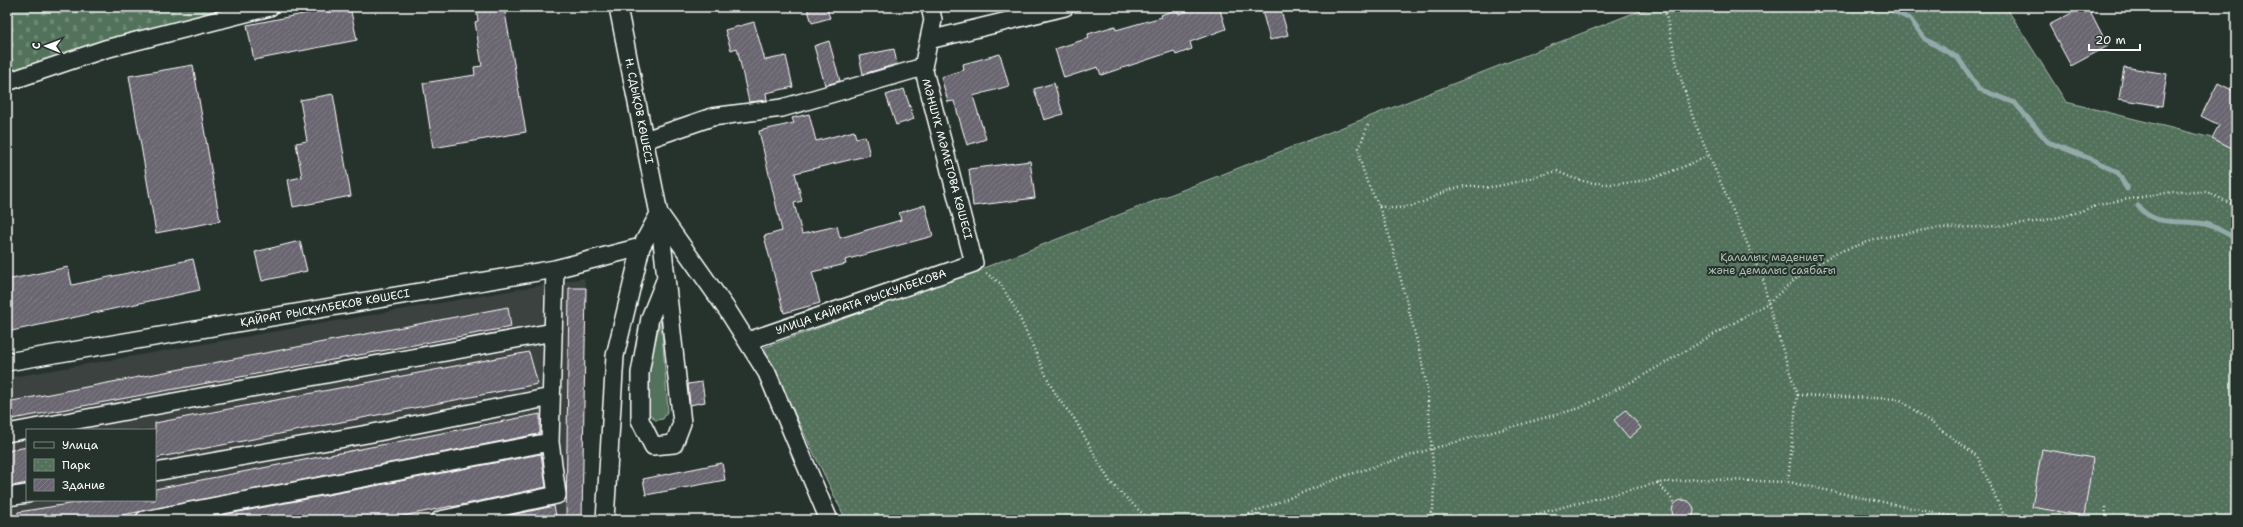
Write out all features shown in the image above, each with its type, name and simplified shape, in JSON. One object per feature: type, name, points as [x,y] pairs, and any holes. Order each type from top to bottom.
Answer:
[{"type":"street","points":[[7,82],[105,49],[270,7]]},
{"type":"street","name":"Н. СДЫҚОВ КӨШЕСІ","points":[[618,7],[659,214],[682,423],[674,444],[652,446],[640,420],[640,373],[650,318],[666,278]]},
{"type":"street","name":"МӘНШҮК МӘМЕТОВА КӨШЕСІ","points":[[930,7],[934,20],[924,67],[974,263]]},
{"type":"street","points":[[929,40],[1065,7]]},
{"type":"street","points":[[645,140],[712,117],[782,108],[924,67]]},
{"type":"street","points":[[605,520],[615,356],[641,248],[659,214],[748,341],[767,374],[829,520]]},
{"type":"street","name":"ҚАЙРАТ РЫСҚҰЛБЕКОВ КӨШЕСІ","points":[[7,362],[555,269],[641,248]]},
{"type":"street","name":"УЛИЦА КАЙРАТА РЫСКУЛБЕКОВА","points":[[748,341],[974,263]]},
{"type":"street","points":[[440,520],[557,495],[550,442],[555,269]]},
{"type":"street","points":[[29,429],[553,332]]},
{"type":"street","points":[[156,472],[373,433],[551,397]]},
{"type":"street","points":[[7,433],[26,429]]},
{"type":"street","points":[[144,520],[550,442]]},
{"type":"street","points":[[7,497],[26,494]]},
{"type":"path","points":[[1661,7],[1666,15],[1685,95],[1764,282],[1768,302],[1797,395],[1788,482]]},
{"type":"path","points":[[1666,15],[1667,7]]},
{"type":"path","points":[[1368,125],[1359,148],[1360,160],[1367,182],[1379,206],[1390,238],[1420,353],[1427,390],[1434,479],[1433,509],[1426,520]]},
{"type":"path","points":[[1379,206],[1395,210],[1418,205],[1427,199],[1467,186],[1490,188],[1556,172],[1571,179],[1600,185],[1645,180],[1680,170],[1710,155]]},
{"type":"path","points":[[1234,520],[1344,476],[1431,449],[1580,408],[1637,379],[1768,302],[1799,276],[1835,252],[1880,238],[1936,228],[1985,227],[2035,222],[2069,215],[2105,203],[2172,192],[2207,192],[2236,206]]},
{"type":"path","points":[[974,263],[1000,283],[1017,312],[1051,386],[1074,418],[1110,482],[1149,520]]},
{"type":"path","points":[[1797,395],[1899,399],[1977,456],[2006,520]]},
{"type":"path","points":[[1513,520],[1657,483],[1696,479],[1788,482],[1968,520]]},
{"type":"path","points":[[1657,483],[1675,502]]},
{"type":"path","points":[[2105,520],[2106,507]]},
{"type":"shaded area","points":[[584,278],[586,288],[582,520],[7,520],[7,378]]},
{"type":"green space","points":[[7,7],[227,7],[7,73]]},
{"type":"green space","name":"Қалалық мәдениет және демалыс саябағы","points":[[1655,7],[2006,7],[2066,102],[2212,138],[2236,150],[2236,520],[846,520],[763,348],[981,269],[1631,14]]},
{"type":"green space","points":[[661,320],[668,410],[663,419],[655,420],[647,409],[645,396],[650,363]]},
{"type":"building","points":[[339,7],[350,7],[357,40],[254,60],[247,25]]},
{"type":"building","points":[[476,7],[504,7],[526,132],[433,148],[423,83],[475,75],[474,67],[482,66],[475,22],[478,21]]},
{"type":"building","points":[[807,7],[826,7],[830,18],[812,23]]},
{"type":"building","points":[[1198,7],[1219,7],[1226,29],[1190,42],[1192,49],[1176,55],[1174,51],[1101,75],[1098,67],[1064,78],[1055,49],[1089,38],[1088,34],[1115,26],[1116,30],[1162,17],[1161,15],[1177,9],[1179,14]]},
{"type":"building","points":[[1261,7],[1280,7],[1288,35],[1270,40]]},
{"type":"building","points":[[2083,7],[2088,7],[2108,46],[2071,66],[2049,25]]},
{"type":"building","points":[[754,22],[765,60],[786,56],[793,87],[766,93],[767,100],[749,102],[737,48],[731,50],[725,30]]},
{"type":"building","points":[[829,41],[840,81],[825,85],[814,46]]},
{"type":"building","points":[[894,49],[897,64],[863,74],[859,56]]},
{"type":"building","points":[[1000,54],[1009,86],[973,96],[986,139],[967,145],[954,101],[948,102],[941,77],[964,70],[963,64]]},
{"type":"building","points":[[193,65],[220,221],[156,233],[129,76]]},
{"type":"building","points":[[2124,67],[2167,74],[2162,106],[2119,99]]},
{"type":"building","points":[[1054,83],[1063,114],[1044,120],[1034,89]]},
{"type":"building","points":[[2218,83],[2236,92],[2236,150],[2212,138],[2219,125],[2201,116]]},
{"type":"building","points":[[904,89],[914,119],[896,125],[886,95]]},
{"type":"building","points":[[333,94],[351,196],[293,207],[288,180],[302,177],[296,143],[307,141],[300,100]]},
{"type":"building","points":[[809,114],[816,141],[854,131],[856,138],[865,136],[870,155],[795,173],[802,201],[794,203],[802,234],[837,226],[840,238],[901,220],[899,213],[925,205],[933,236],[845,260],[846,264],[812,272],[820,303],[784,313],[764,236],[782,231],[759,131],[794,123],[792,118]]},
{"type":"building","points":[[1030,161],[1035,198],[973,206],[969,169]]},
{"type":"building","points":[[300,241],[307,271],[262,281],[255,252]]},
{"type":"building","points":[[193,259],[200,290],[7,332],[7,280],[68,267],[72,285]]},
{"type":"building","points":[[569,288],[586,288],[582,520],[566,520]]},
{"type":"building","points":[[508,307],[511,327],[7,420],[7,402]]},
{"type":"building","points":[[529,352],[538,384],[156,458],[155,423]]},
{"type":"building","points":[[702,382],[705,402],[690,405],[688,384]]},
{"type":"building","points":[[1626,410],[1641,428],[1629,438],[1614,420]]},
{"type":"building","points":[[540,414],[540,433],[538,434],[128,514],[87,520],[18,520],[18,512],[88,501],[156,501],[156,489]]},
{"type":"building","points":[[26,447],[26,483],[7,487],[7,451]]},
{"type":"building","points":[[2042,449],[2093,458],[2084,516],[2032,507]]},
{"type":"building","points":[[541,454],[546,487],[452,507],[384,520],[197,520]]},
{"type":"building","points":[[722,463],[725,480],[646,495],[643,479]]},
{"type":"building","points":[[1683,500],[1691,503],[1694,511],[1691,519],[1683,522],[1675,519],[1672,511],[1675,503]]},
{"type":"building","points":[[554,506],[557,520],[488,520]]},
{"type":"waterway","points":[[1885,7],[1910,19],[1925,39],[1958,58],[1979,89],[2015,103],[2048,142],[2096,161],[2118,173],[2127,189]]},
{"type":"waterway","points":[[2138,206],[2145,213],[2161,220],[2205,224],[2213,226],[2236,238]]}]
